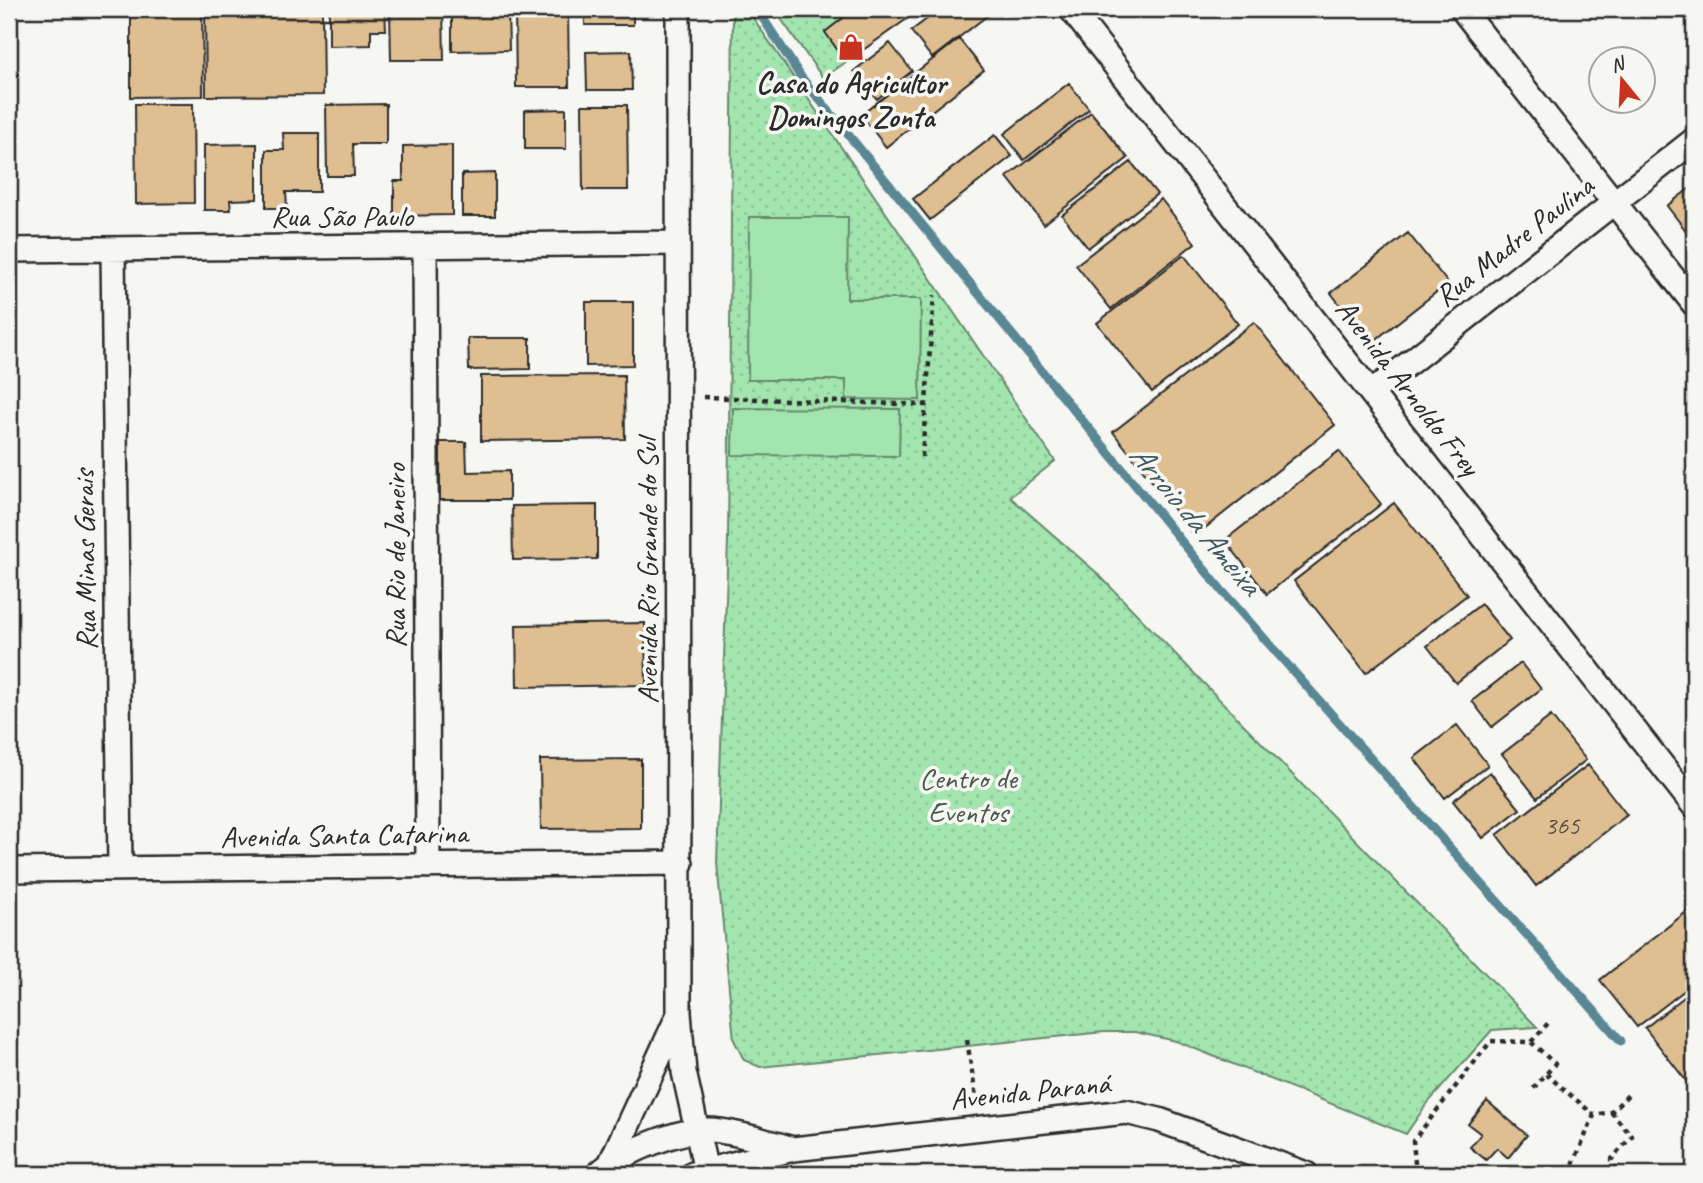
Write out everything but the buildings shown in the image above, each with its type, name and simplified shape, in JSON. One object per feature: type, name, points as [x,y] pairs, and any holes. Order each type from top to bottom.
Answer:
[{"type":"street","name":"Avenida Rio Grande do Sul","points":[[678,9],[676,243],[681,863],[679,1013],[684,1072],[697,1130],[700,1173]]},
{"type":"street","name":"Avenida Arnoldo Frey","points":[[1071,9],[1694,806]]},
{"type":"street","points":[[1462,9],[1694,304]]},
{"type":"street","name":"Rua Madre Paulina","points":[[1372,392],[1694,140]]},
{"type":"street","name":"Rua São Paulo","points":[[9,250],[676,243]]},
{"type":"street","name":"Rua Rio de Janeiro","points":[[425,247],[428,866]]},
{"type":"street","name":"Rua Minas Gerais","points":[[113,249],[120,869]]},
{"type":"street","name":"Avenida Santa Catarina","points":[[9,870],[681,863]]},
{"type":"street","points":[[604,1169],[679,1013]]},
{"type":"street","name":"Avenida Paraná","points":[[700,1173],[793,1149],[1126,1112],[1159,1120],[1306,1174]]},
{"type":"street","name":"Avenida Paraná","points":[[604,1169],[647,1145],[697,1130],[719,1130],[793,1149]]},
{"type":"path","points":[[922,457],[934,295]]},
{"type":"path","points":[[677,396],[926,405]]},
{"type":"path","points":[[1531,1042],[1550,1021]]},
{"type":"path","points":[[967,1040],[980,1128]]},
{"type":"path","points":[[1416,1174],[1413,1141],[1491,1041],[1531,1042],[1555,1064],[1532,1090]]},
{"type":"path","points":[[1546,1074],[1594,1115]]},
{"type":"path","points":[[1594,1115],[1611,1112],[1630,1093]]},
{"type":"path","points":[[1611,1112],[1632,1136],[1611,1160],[1617,1173]]},
{"type":"path","points":[[1569,1174],[1594,1115]]},
{"type":"green space","name":"Centro de Eventos","points":[[733,9],[747,9],[1055,461],[1010,497],[1097,573],[1537,1027],[1492,1030],[1426,1105],[1406,1134],[1176,1041],[1135,1032],[1104,1032],[760,1067],[744,1060],[734,1040],[717,863],[728,540]]},
{"type":"green space","points":[[774,9],[855,9],[825,32],[846,62],[823,78]]},
{"type":"green space","points":[[749,217],[848,217],[847,299],[921,299],[920,400],[846,399],[846,380],[748,380]]},
{"type":"green space","points":[[733,408],[900,409],[899,456],[732,455]]},
{"type":"waterway","name":"Arroio da Ameixa","points":[[757,9],[801,77],[1223,592],[1621,1041]]},
{"type":"place","name":"Casa do Agricultor Domingos Zonta","points":[[851,47]]}]
